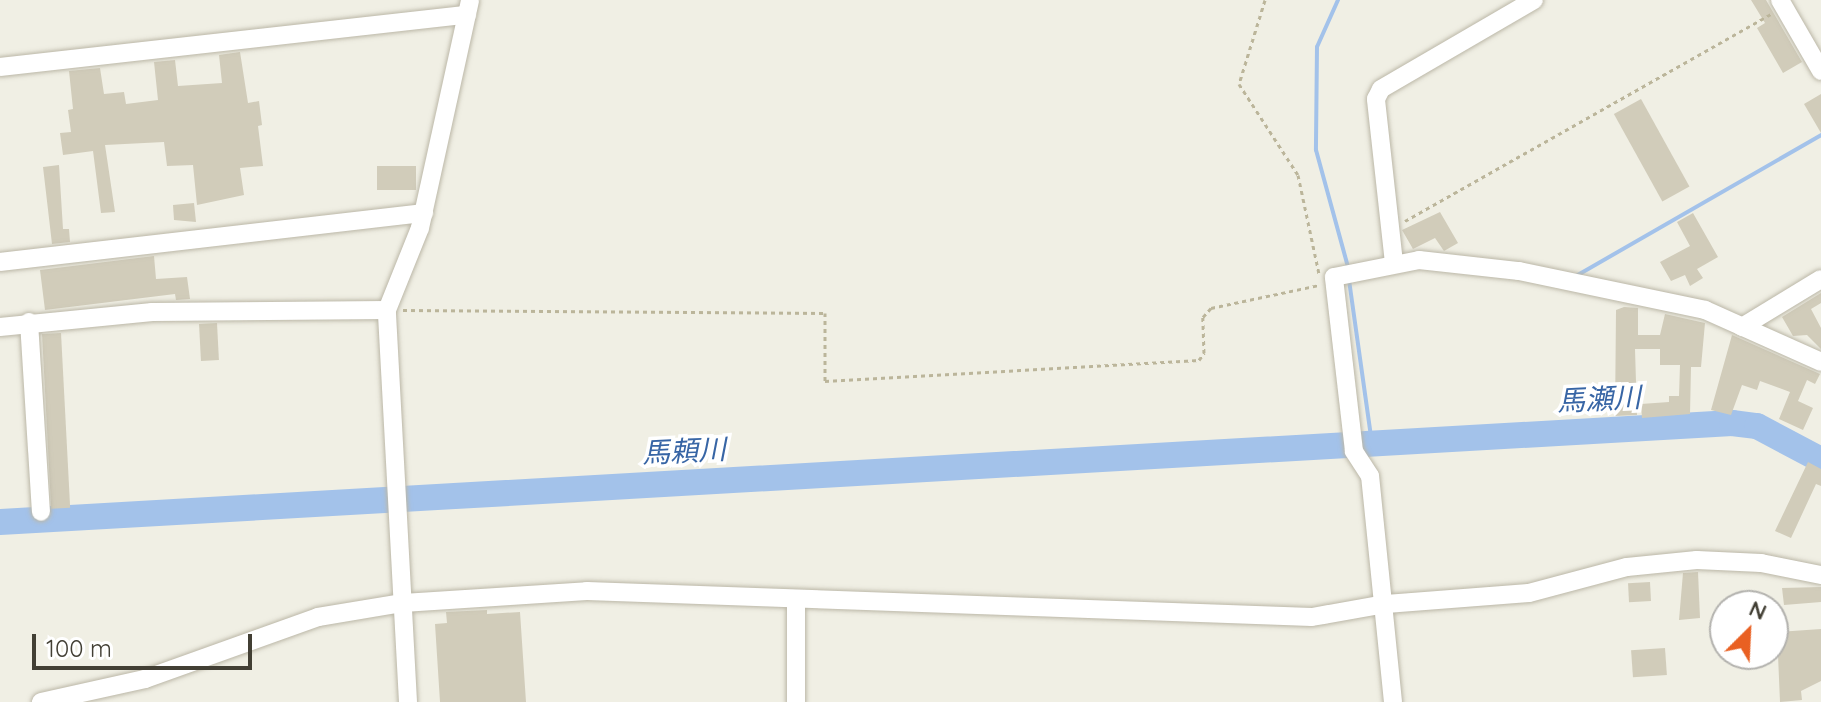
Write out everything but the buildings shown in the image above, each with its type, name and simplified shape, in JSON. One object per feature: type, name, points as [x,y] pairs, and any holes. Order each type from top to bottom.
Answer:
[{"type":"street","points":[[1394,263],[1376,99],[1381,89],[1534,0]]},
{"type":"street","points":[[1782,3],[1821,71]]},
{"type":"street","points":[[0,67],[469,8],[424,213],[387,310],[408,702]]},
{"type":"street","points":[[0,262],[424,213]]},
{"type":"street","points":[[1393,702],[1386,604],[1370,476],[1354,451],[1334,277],[1419,260],[1519,271],[1705,310],[1821,362]]},
{"type":"street","points":[[1742,327],[1821,279]]},
{"type":"street","points":[[0,327],[29,322],[211,310],[387,310]]},
{"type":"street","points":[[29,322],[41,512]]},
{"type":"street","points":[[41,702],[145,679],[318,617],[403,603],[587,591],[1239,618],[1312,617],[1386,604],[1529,593],[1627,567],[1697,560],[1761,563],[1821,575]]},
{"type":"street","points":[[796,602],[796,702]]},
{"type":"path","points":[[387,310],[825,313],[825,381],[1199,360],[1208,310],[1280,297],[1323,280],[1298,175],[1239,84],[1265,0]]},
{"type":"path","points":[[1391,234],[1782,3]]},
{"type":"waterway","points":[[1338,0],[1317,47],[1316,150],[1348,267]]},
{"type":"waterway","points":[[1576,276],[1821,135]]},
{"type":"waterway","points":[[1349,280],[1372,444]]},
{"type":"waterway","name":"馬頼川","points":[[0,522],[1732,423],[1757,426],[1821,460]]},
{"type":"water label","name":"馬瀬川","points":[[1599,399]]}]
